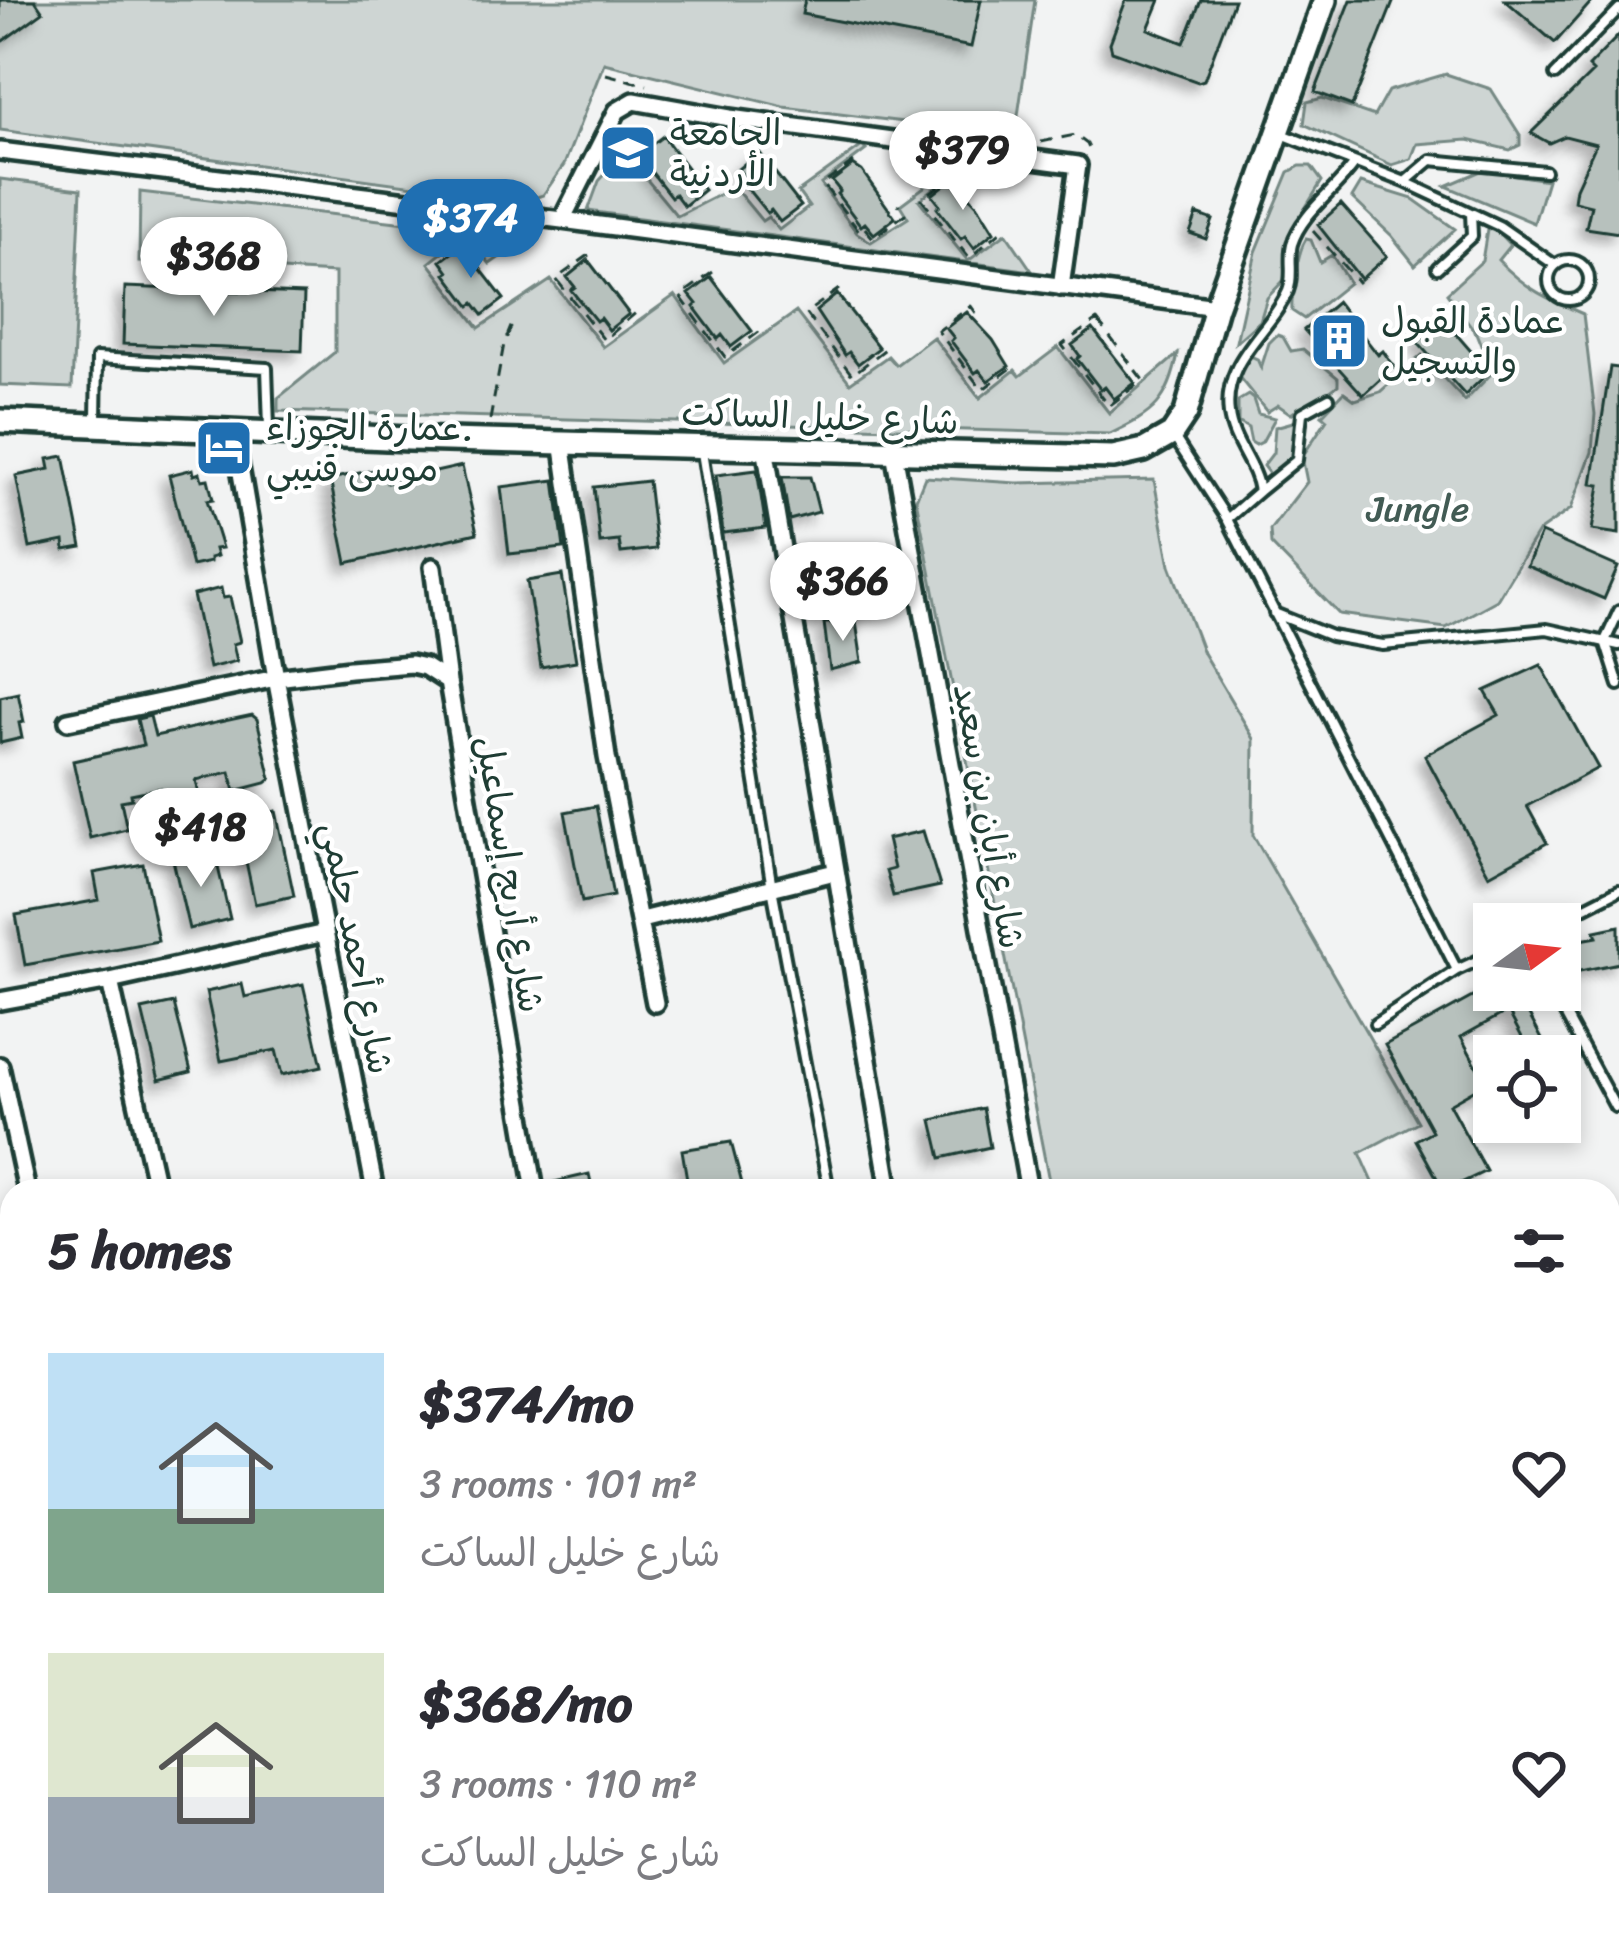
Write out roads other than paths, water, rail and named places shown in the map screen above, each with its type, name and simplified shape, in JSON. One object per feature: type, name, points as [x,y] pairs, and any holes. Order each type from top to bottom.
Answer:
[{"type":"street","points":[[1172,434],[1186,413],[1216,307],[1325,0]]},
{"type":"street","points":[[562,220],[617,111],[634,101],[1078,165],[1061,287]]},
{"type":"street","points":[[0,152],[562,220],[1216,307]]},
{"type":"street","name":"شارع خليل الساكت","points":[[0,421],[269,434],[1113,457],[1144,450],[1172,434]]},
{"type":"street","name":"شارع أحمد حلمي","points":[[234,432],[276,678],[373,1179]]},
{"type":"street","points":[[562,441],[607,757],[655,1004]]},
{"type":"street","points":[[765,447],[888,1179]]},
{"type":"street","name":"شارع أبان بن سعيد","points":[[894,452],[1027,1179]]},
{"type":"street","name":"شارع أريج إسماعيل","points":[[433,567],[448,682],[534,1179]]},
{"type":"street","points":[[68,721],[276,678],[411,664],[448,682]]},
{"type":"street","points":[[641,920],[835,872]]},
{"type":"street","points":[[0,1000],[110,981],[325,933]]},
{"type":"street","points":[[110,981],[154,1179]]},
{"type":"street","points":[[0,1066],[24,1179]]},
{"type":"lane","points":[[1556,75],[1619,8]]},
{"type":"lane","points":[[1280,133],[1472,213],[1555,265]]},
{"type":"lane","points":[[1405,182],[1431,160],[1545,171]]},
{"type":"lane","points":[[1259,491],[1256,472],[1245,461],[1228,416],[1233,369],[1290,289],[1292,244],[1305,222],[1355,163]]},
{"type":"lane","points":[[1437,268],[1472,236],[1472,213]]},
{"type":"lane","points":[[1568,260],[1580,263],[1589,281],[1584,293],[1566,300],[1555,295],[1549,276],[1555,265],[1568,260]]},
{"type":"lane","points":[[96,424],[97,358],[267,368],[269,434]]},
{"type":"lane","points":[[1227,519],[1297,460],[1302,413],[1329,398]]},
{"type":"lane","points":[[1172,434],[1227,519],[1457,970]]},
{"type":"lane","points":[[701,445],[772,888],[827,1179]]},
{"type":"lane","points":[[1619,611],[1605,641],[1619,685]]},
{"type":"lane","points":[[1272,613],[1331,636],[1383,645],[1547,628],[1619,645]]},
{"type":"lane","points":[[1581,909],[1619,890]]},
{"type":"lane","points":[[1376,1024],[1473,963]]},
{"type":"lane","points":[[1563,1011],[1615,1107]]},
{"type":"place","name":"الجامعة الأردنية","points":[[628,153]]},
{"type":"place","name":"عمادة القبول والتسجيل","points":[[1339,341]]},
{"type":"place","name":"عمارة الجوزاء. موسى قنيبي","points":[[224,448]]},
{"type":"park label","name":"Jungle","points":[[1418,508]]}]
